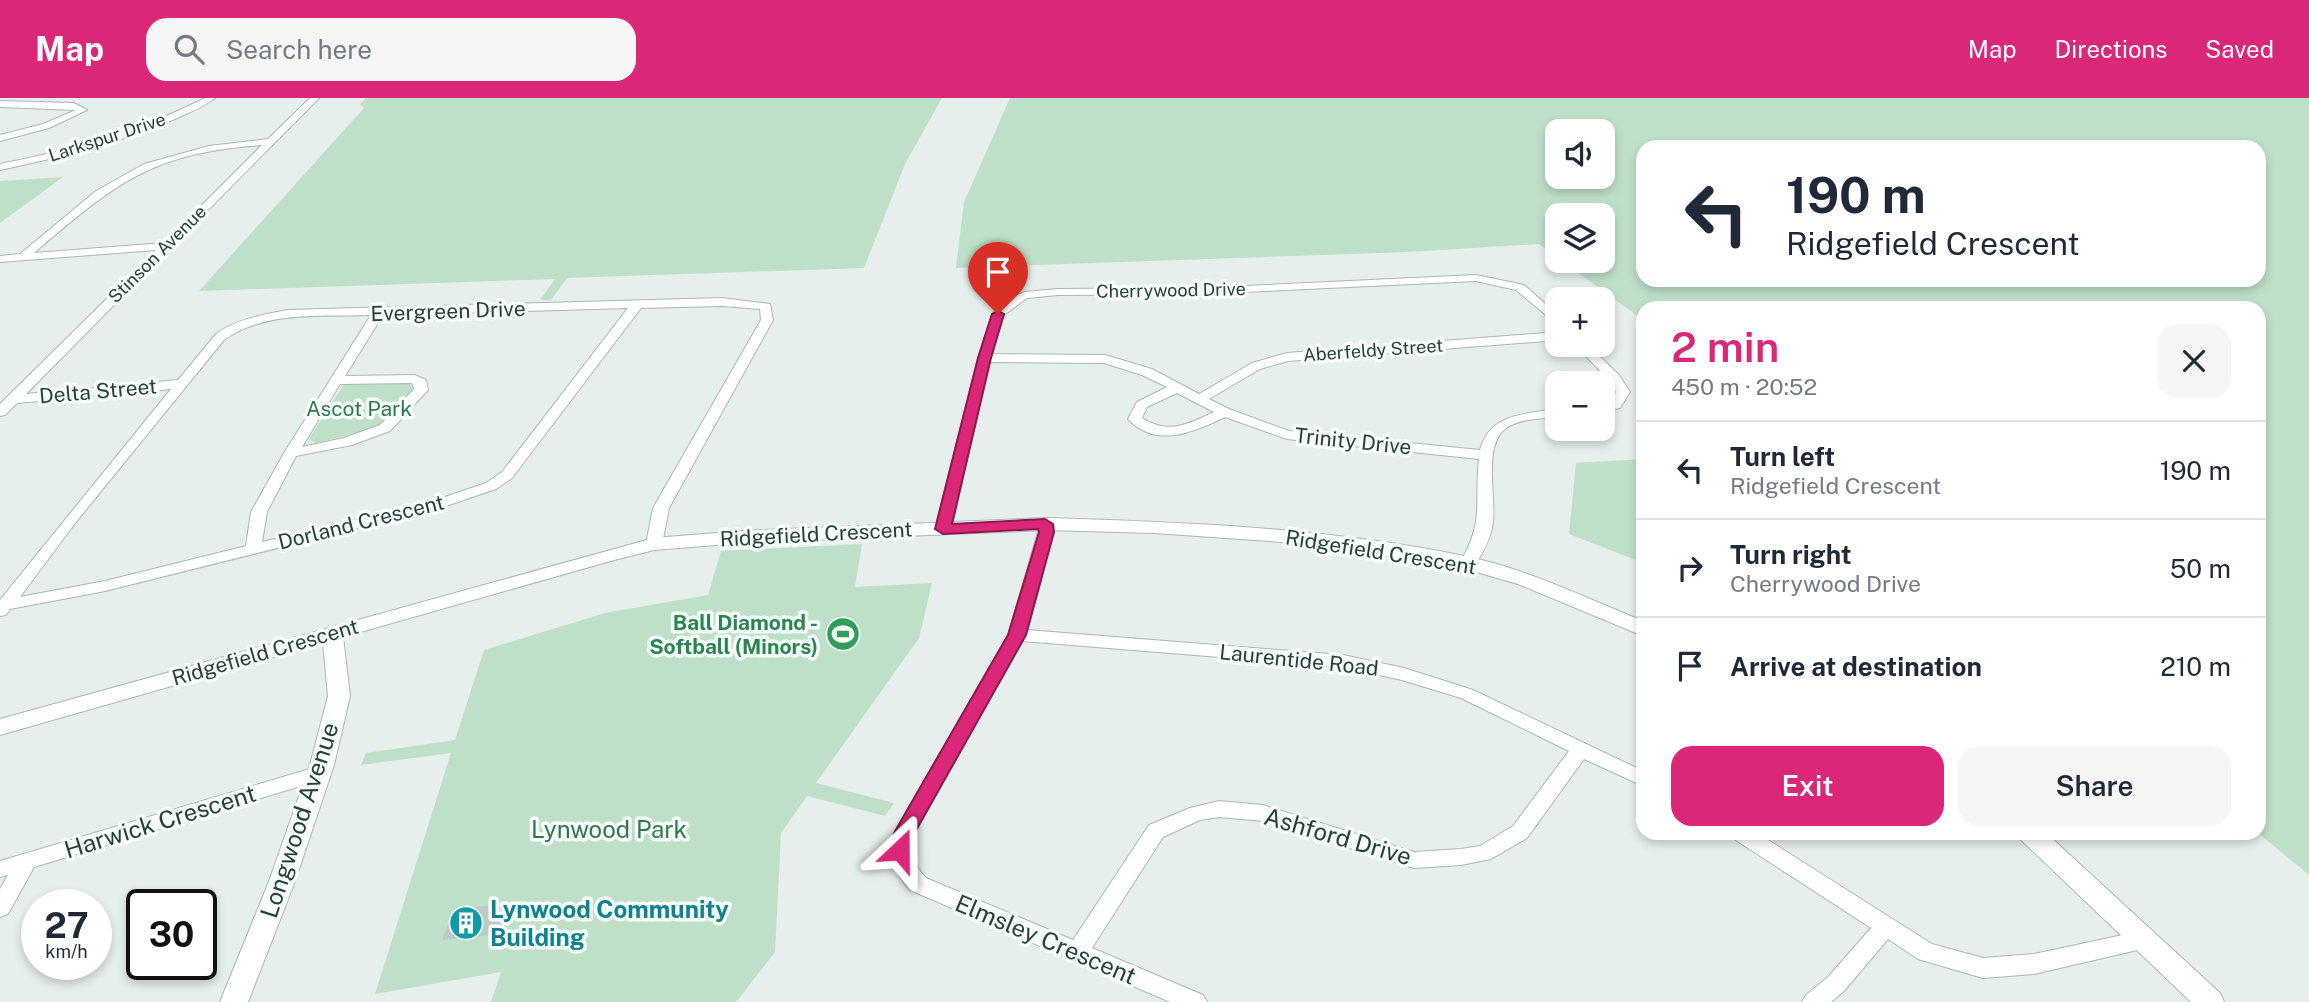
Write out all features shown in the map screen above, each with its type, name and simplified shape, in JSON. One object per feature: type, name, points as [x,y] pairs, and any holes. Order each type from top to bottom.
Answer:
[{"type":"street","name":"Larkspur Drive","points":[[5,166],[131,133],[211,98]]},
{"type":"street","name":"Stinson Avenue","points":[[0,412],[315,98]]},
{"type":"street","points":[[0,104],[74,106],[83,110],[46,126],[0,138]]},
{"type":"street","points":[[23,257],[110,185],[134,172],[210,148],[271,142]]},
{"type":"street","points":[[4,154],[5,166]]},
{"type":"street","points":[[0,259],[165,246]]},
{"type":"street","name":"Cherrywood Drive","points":[[943,529],[984,358],[998,314],[1014,300],[1041,293],[1202,291],[1476,278],[1505,282],[1520,288],[1545,310]]},
{"type":"street","name":"Evergreen Drive","points":[[2,608],[220,337],[231,328],[250,321],[287,314],[740,302],[766,306],[767,320],[661,508],[654,544]]},
{"type":"street","name":"Dorland Crescent","points":[[2,608],[105,586],[441,503],[491,486],[507,475],[636,306]]},
{"type":"street","points":[[253,549],[259,512],[291,453],[378,313]]},
{"type":"street","name":"Aberfeldy Street","points":[[1199,399],[1256,366],[1287,357],[1545,337]]},
{"type":"street","points":[[1593,357],[1607,371]]},
{"type":"street","name":"Trinity Drive","points":[[984,358],[1105,359],[1147,372],[1224,412],[1287,435],[1485,454]]},
{"type":"street","points":[[291,453],[347,442],[384,428],[421,390],[421,383],[415,379],[337,380]]},
{"type":"street","points":[[1615,380],[1623,393],[1615,405]]},
{"type":"street","name":"Delta Street","points":[[13,399],[182,384]]},
{"type":"street","points":[[1176,388],[1142,405],[1135,419],[1152,432],[1183,431],[1224,412]]},
{"type":"street","points":[[1468,563],[1483,533],[1487,500],[1485,454],[1496,429],[1505,423],[1545,415]]},
{"type":"street","name":"Ridgefield Crescent","points":[[0,727],[654,544],[759,536],[1045,524],[1154,527],[1332,541],[1468,563],[1525,580],[1636,626]]},
{"type":"street","name":"Elmsley Crescent","points":[[1045,524],[1045,537],[1017,635],[904,833],[900,850],[904,870],[918,884],[1195,1002]]},
{"type":"street","name":"Longwood Avenue","points":[[234,1002],[281,884],[320,773],[339,696],[332,633]]},
{"type":"street","name":"Laurentide Road","points":[[1017,635],[1343,661],[1404,674],[1467,694],[1636,776]]},
{"type":"street","name":"Ashford Drive","points":[[1077,953],[1156,831],[1197,813],[1219,809],[1263,813],[1414,860],[1461,857],[1483,853],[1520,832],[1580,750]]},
{"type":"street","name":"Harwick Crescent","points":[[0,869],[320,773]]},
{"type":"street","points":[[1752,840],[1926,952],[1983,968],[2034,964],[2146,939]]},
{"type":"street","points":[[2038,840],[2210,1002]]},
{"type":"street","points":[[0,908],[27,861]]},
{"type":"street","points":[[1814,1002],[1836,984],[1885,927]]},
{"type":"green space","points":[[366,98],[942,98],[905,164],[864,268],[567,278],[551,300],[540,300],[555,279],[199,291],[364,108],[360,104]]},
{"type":"green space","points":[[1010,98],[2309,98],[2309,875],[2266,840],[2266,301],[1636,301],[1636,315],[1615,300],[1615,287],[1598,287],[1578,273],[1615,273],[1615,203],[1545,203],[1545,249],[1539,244],[1407,252],[956,268],[964,202]]},
{"type":"green space","points":[[63,177],[0,223],[0,181]]},
{"type":"green space","name":"Ascot Park","points":[[406,382],[413,387],[403,402],[383,422],[360,432],[316,443],[309,439],[344,384]]},
{"type":"green space","points":[[1636,459],[1636,560],[1569,534],[1576,463]]},
{"type":"green space","name":"Lynwood Park","points":[[862,544],[855,587],[932,583],[919,638],[816,783],[894,803],[885,816],[807,796],[781,833],[775,952],[736,1002],[491,1002],[501,972],[375,994],[451,753],[361,765],[366,753],[455,740],[484,650],[605,613],[708,595],[721,551]]},
{"type":"building","name":"Lynwood Community Building","points":[[495,905],[492,913],[507,912],[500,934],[442,940],[451,917],[458,916],[460,908]]},
{"type":"place","name":"Ball Diamond - Softball (Minors)","points":[[843,634]]},
{"type":"place","name":"Lynwood Community Building","points":[[466,923]]},
{"type":"route","points":[[900,850],[904,833],[1017,635],[1046,532],[1045,524],[943,529],[984,358],[998,314]]}]
